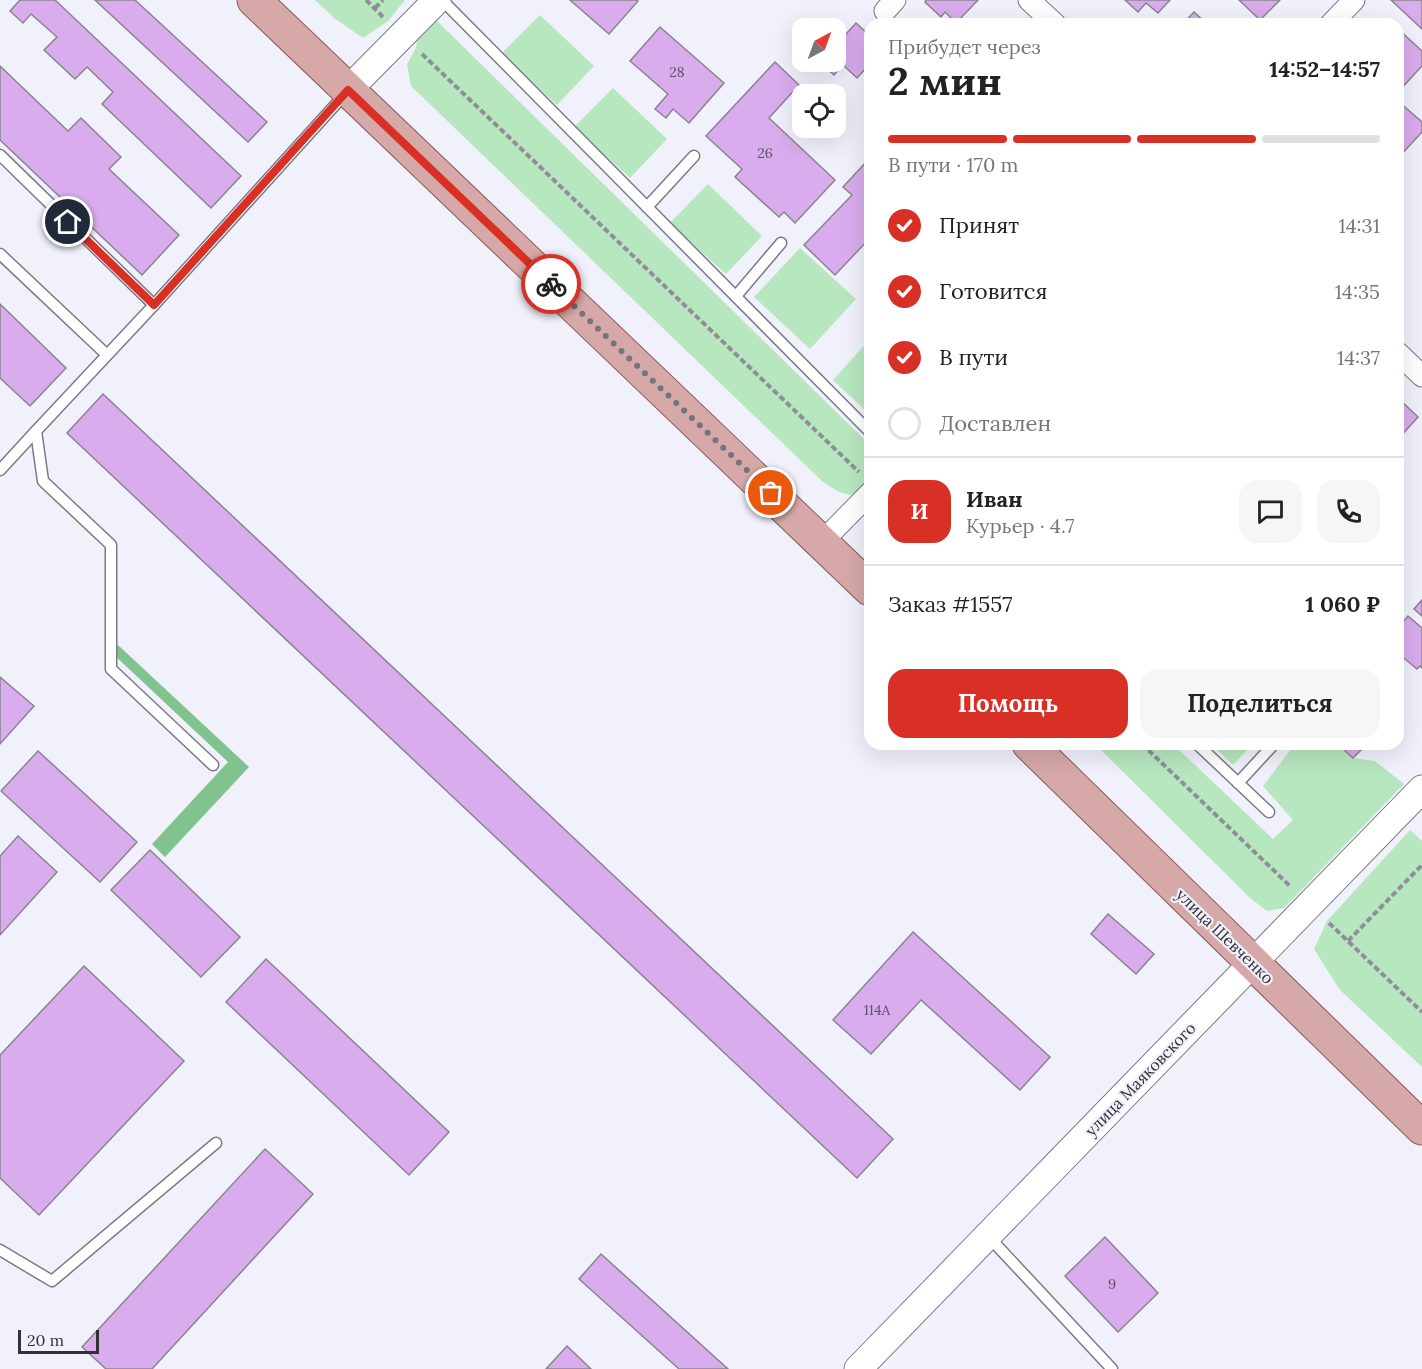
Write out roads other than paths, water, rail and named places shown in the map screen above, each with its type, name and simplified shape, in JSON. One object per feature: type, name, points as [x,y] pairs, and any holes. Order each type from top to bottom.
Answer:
[{"type":"main road","points":[[254,0],[864,583]]},
{"type":"main road","name":"улица Шевченко","points":[[1035,750],[1422,1128]]},
{"type":"street","points":[[348,90],[437,0]]},
{"type":"street","points":[[1029,0],[1048,18]]},
{"type":"street","points":[[1337,18],[1354,0]]},
{"type":"street","points":[[1404,359],[1422,376]]},
{"type":"street","points":[[822,542],[864,487]]},
{"type":"street","name":"улица Маяковского","points":[[858,1369],[1422,789]]},
{"type":"lane","points":[[442,0],[864,426]]},
{"type":"lane","points":[[0,470],[154,305],[348,90]]},
{"type":"lane","points":[[0,155],[154,305]]},
{"type":"lane","points":[[647,207],[694,156]]},
{"type":"lane","points":[[736,296],[782,243]]},
{"type":"lane","points":[[0,254],[106,354]]},
{"type":"lane","points":[[36,431],[44,481],[111,545],[111,669],[213,765]]},
{"type":"lane","points":[[1203,750],[1269,812]]},
{"type":"lane","points":[[1238,783],[1268,750]]},
{"type":"lane","points":[[0,1250],[52,1281],[216,1143]]},
{"type":"lane","points":[[988,1235],[1112,1369]]}]
